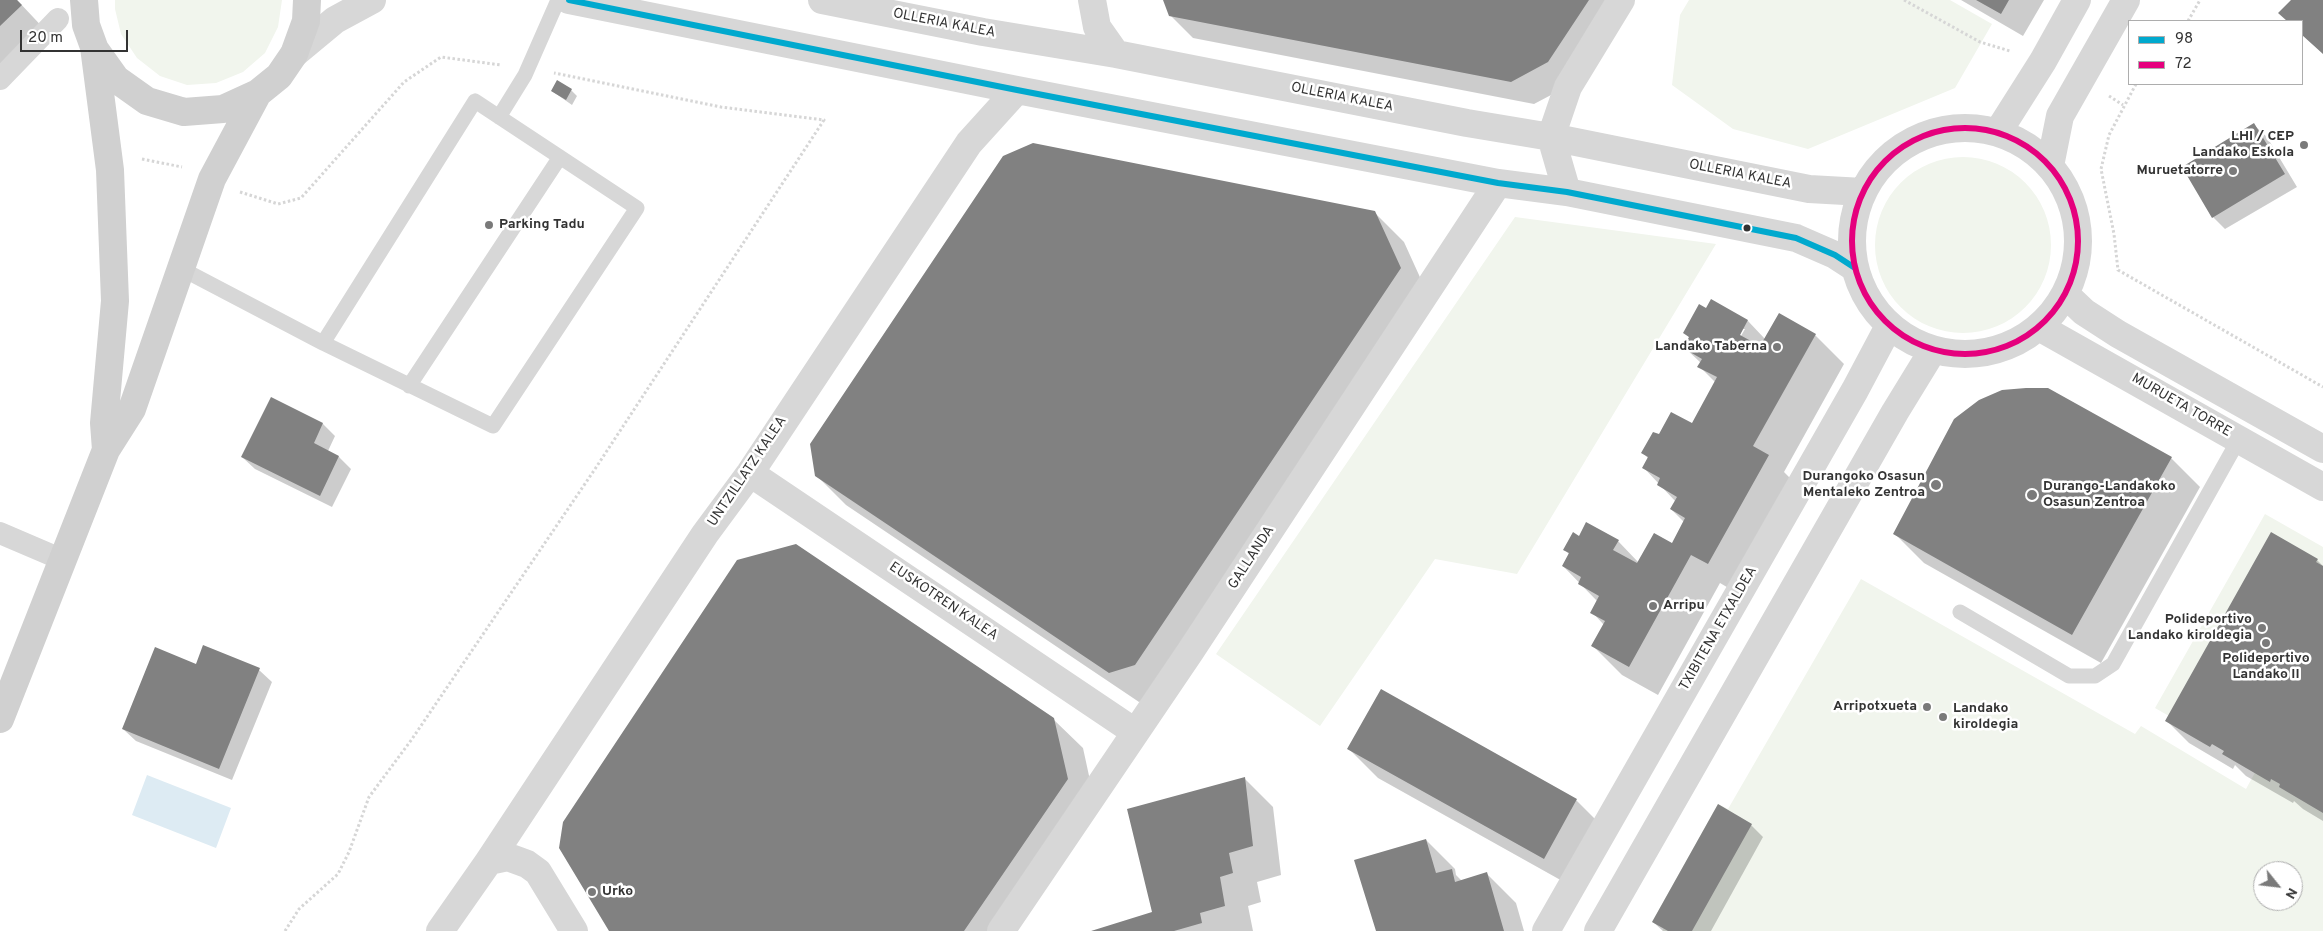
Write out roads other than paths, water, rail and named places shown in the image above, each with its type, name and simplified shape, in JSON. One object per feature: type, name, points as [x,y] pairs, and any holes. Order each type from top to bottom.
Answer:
[{"type":"main road","points":[[83,0],[86,25],[94,47],[108,156],[115,301],[104,423],[106,450]]},
{"type":"main road","points":[[94,47],[116,79],[147,101],[184,112],[223,109],[258,93],[279,76],[294,54],[306,21],[306,0]]},
{"type":"main road","points":[[0,719],[106,450],[132,409],[212,179],[258,93]]},
{"type":"street","points":[[294,54],[335,20],[372,0]]},
{"type":"street","points":[[569,0],[1017,90],[1498,183],[1567,192],[1796,238],[1835,255],[1855,268]]},
{"type":"street","name":"OLLERIA KALEA","points":[[822,0],[942,11],[983,32],[1116,54],[1467,123],[1551,137],[1809,189],[1863,192]]},
{"type":"street","points":[[1092,0],[1097,27],[1116,54]]},
{"type":"street","points":[[1567,192],[1551,137],[1568,87],[1621,0]]},
{"type":"street","points":[[1998,132],[2043,61],[2077,0]]},
{"type":"street","points":[[2050,166],[2060,116],[2126,0]]},
{"type":"street","points":[[0,79],[58,19]]},
{"type":"street","name":"UNTZILLATZ KALEA","points":[[453,926],[489,861],[705,534],[750,473],[969,143],[1017,90]]},
{"type":"street","points":[[1966,128],[1998,132],[2026,146],[2050,166],[2069,195],[2077,228],[2076,262],[2065,294],[2053,312],[2039,326],[2007,346],[1970,354],[1933,350],[1910,340],[1889,326],[1868,300],[1855,268],[1852,243],[1855,216],[1863,192],[1881,165],[1905,144],[1935,132],[1966,128]]},
{"type":"street","name":"GALLANDA","points":[[1001,931],[1207,627],[1498,183]]},
{"type":"street","points":[[2065,294],[2084,312],[2118,334],[2323,449]]},
{"type":"street","name":"TXIBITENA ETXALDEA","points":[[1546,931],[1845,407],[1889,326]]},
{"type":"street","name":"MURUETA TORRE","points":[[2039,326],[2323,486]]},
{"type":"street","points":[[1598,931],[1890,420],[1933,350]]},
{"type":"street","name":"EUSKOTREN KALEA","points":[[750,473],[1135,732]]},
{"type":"street","points":[[0,533],[63,560]]},
{"type":"street","points":[[489,861],[508,857],[527,864],[538,872],[574,931]]},
{"type":"lane","points":[[499,117],[527,69],[558,0]]},
{"type":"lane","points":[[180,268],[323,343],[493,426],[637,208],[475,101],[323,343]]},
{"type":"lane","points":[[409,386],[560,157]]},
{"type":"lane","points":[[1960,612],[2069,676],[2095,676],[2113,664],[2239,439]]},
{"type":"place","name":"LHI / CEP Landako Eskola","points":[[2304,145]]},
{"type":"place","name":"Muruetatorre","points":[[2233,171]]},
{"type":"place","name":"Parking Tadu","points":[[489,225]]},
{"type":"place","name":"Landako Taberna","points":[[1777,347]]},
{"type":"place","name":"Durangoko Osasun Mentaleko Zentroa","points":[[1936,485]]},
{"type":"place","name":"Durango-Landakoko Osasun Zentroa","points":[[2032,495]]},
{"type":"place","name":"Arripu","points":[[1653,606]]},
{"type":"place","name":"Polideportivo Landako kiroldegia","points":[[2262,628]]},
{"type":"place","name":"Polideportivo Landako II","points":[[2266,643]]},
{"type":"place","name":"Arripotxueta","points":[[1927,707]]},
{"type":"place","name":"Landako kiroldegia","points":[[1943,717]]},
{"type":"place","name":"Urko","points":[[592,892]]}]
